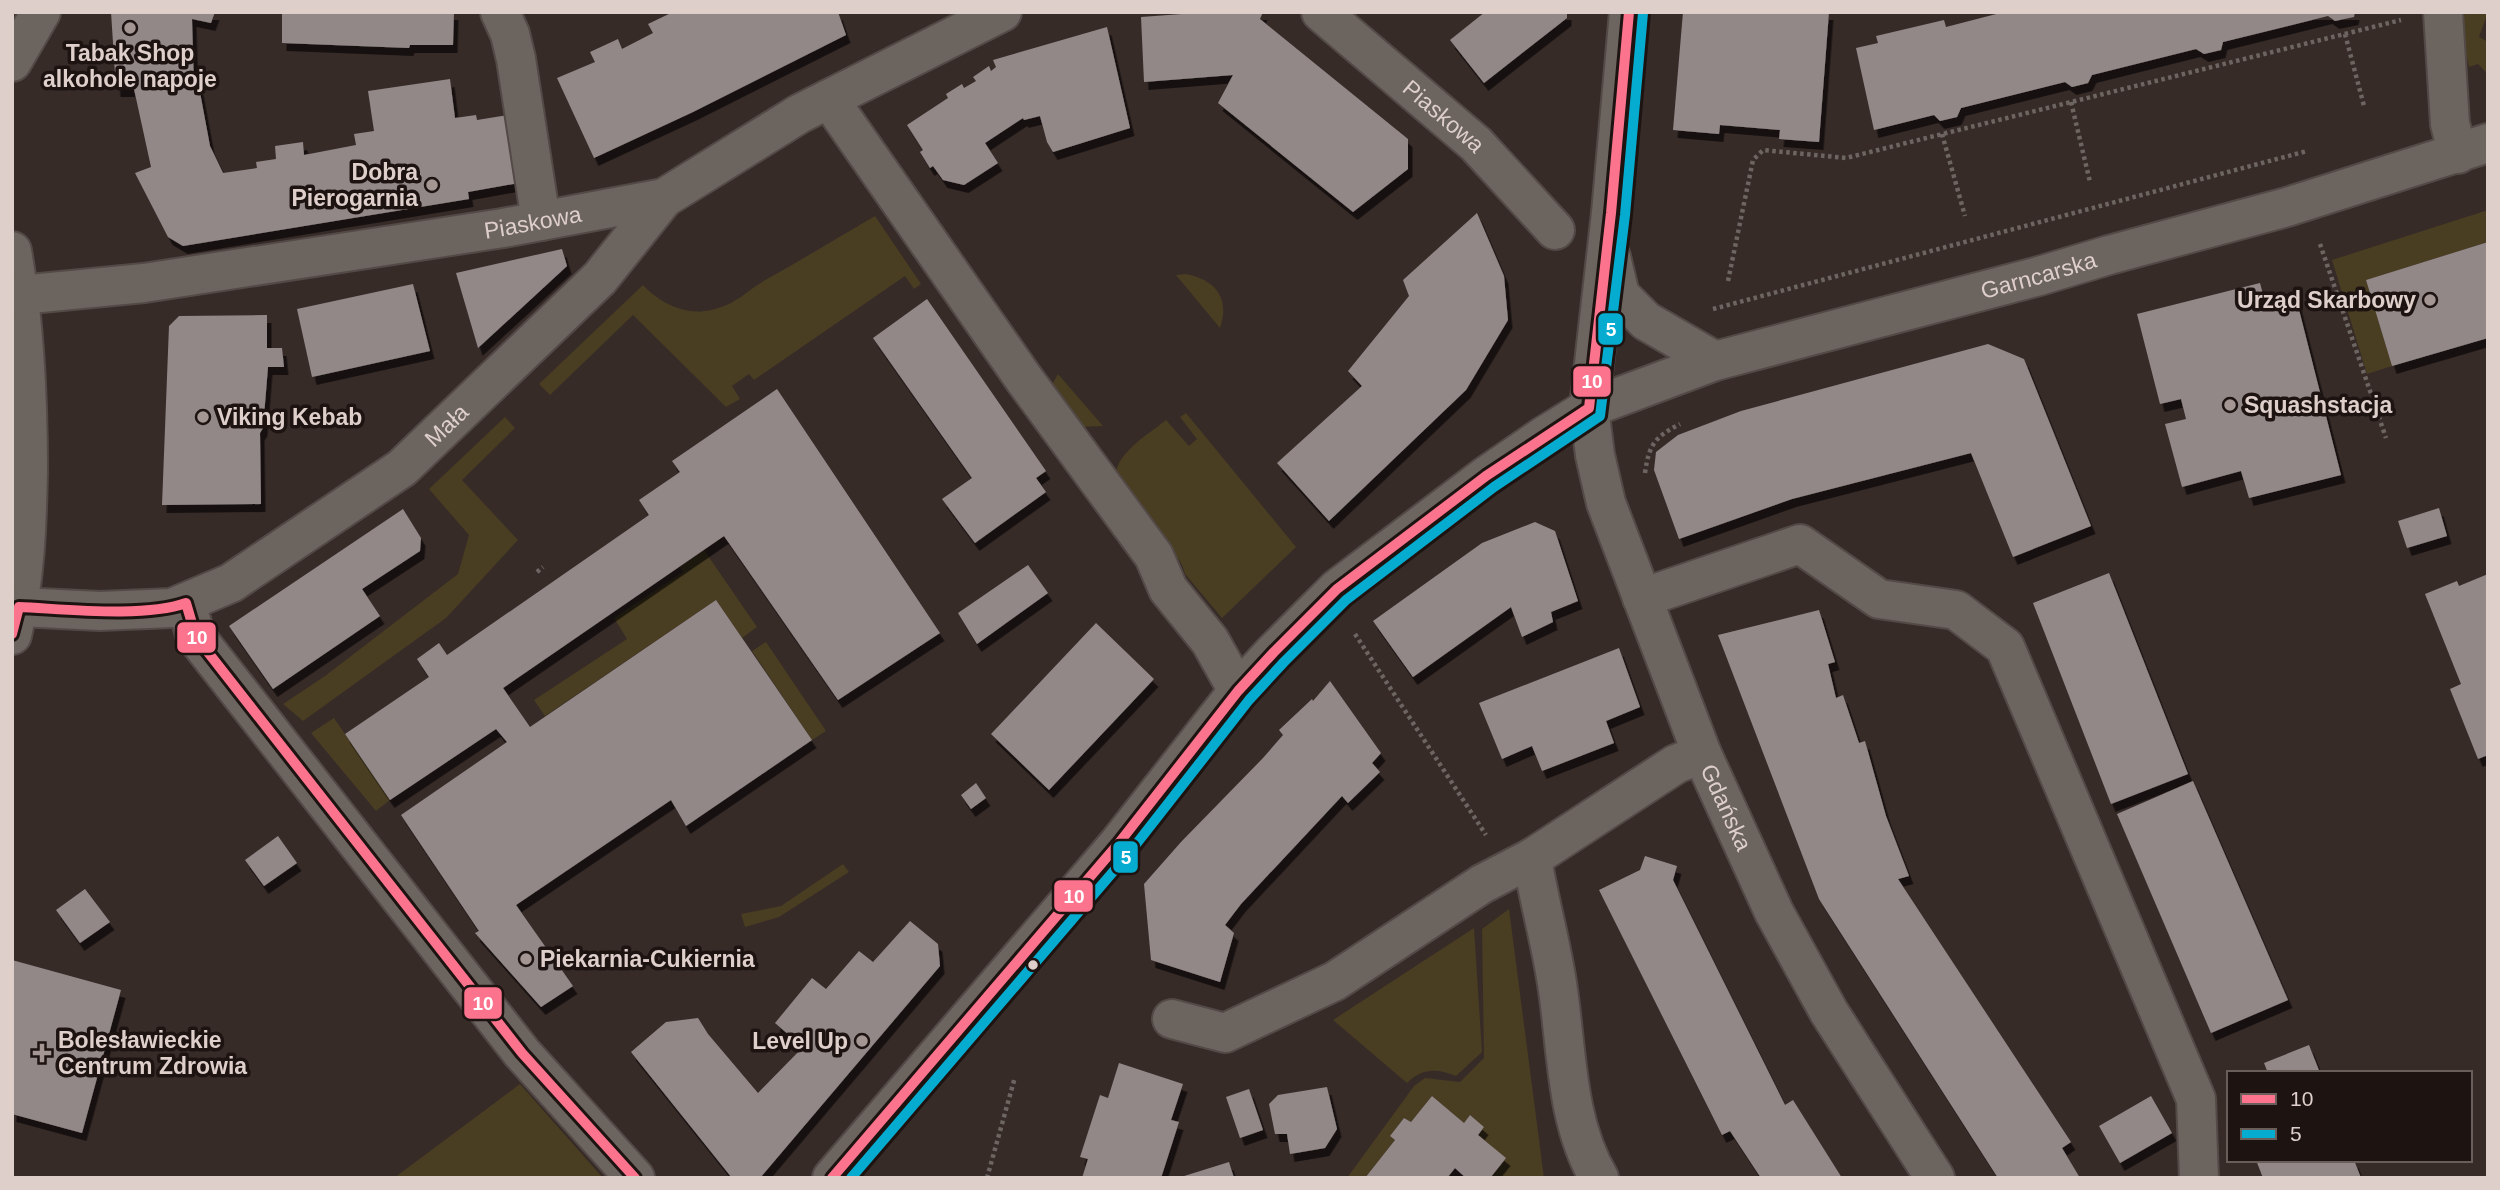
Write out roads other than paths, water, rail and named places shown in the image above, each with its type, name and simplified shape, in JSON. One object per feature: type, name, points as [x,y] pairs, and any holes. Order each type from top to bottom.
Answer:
[{"type":"street","points":[[12,62],[41,12]]},
{"type":"street","points":[[500,12],[510,34],[516,60],[541,221]]},
{"type":"street","name":"Piaskowa","points":[[20,295],[144,283],[541,221],[664,198],[799,114],[1002,12]]},
{"type":"street","name":"Piaskowa","points":[[1321,12],[1476,144],[1555,230]]},
{"type":"street","name":"Gdańska","points":[[1629,12],[1590,408],[1595,455],[1606,503],[1702,754],[1774,912],[1829,1012],[1935,1178]]},
{"type":"street","points":[[2425,15],[2450,124],[2473,149]]},
{"type":"street","points":[[829,99],[912,220],[1154,556],[1168,589],[1210,641],[1238,691]]},
{"type":"street","name":"Garncarska","points":[[832,1178],[1119,843],[1238,691],[1337,589],[1486,476],[1544,436],[1590,408],[1715,361],[2039,276],[2305,202],[2473,149]]},
{"type":"street","name":"Mała","points":[[16,621],[100,611],[172,608],[231,583],[402,468],[600,278],[664,198]]},
{"type":"street","points":[[1608,246],[1620,295],[1646,321],[1715,361]]},
{"type":"street","points":[[12,251],[20,295],[27,369],[28,455],[27,527],[16,621]]},
{"type":"street","points":[[1642,598],[1800,544],[1879,599],[1956,610],[2005,647],[2196,1099],[2199,1178]]},
{"type":"street","points":[[186,603],[196,637],[372,864],[522,1053],[635,1178]]},
{"type":"street","points":[[1172,1020],[1225,1033],[1335,981],[1482,884],[1520,864],[1676,764],[1702,754]]},
{"type":"street","points":[[1520,864],[1538,900],[1558,987],[1574,1108],[1585,1155],[1598,1178]]},
{"type":"place","name":"Tabak Shop alkohole napoje","points":[[130,28]]},
{"type":"place","name":"Dobra Pierogarnia","points":[[432,185]]},
{"type":"place","name":"Urząd Skarbowy","points":[[2430,300]]},
{"type":"place","name":"Squashstacja","points":[[2230,405]]},
{"type":"place","name":"Viking Kebab","points":[[203,417]]},
{"type":"place","name":"Piekarnia-Cukiernia","points":[[526,959]]},
{"type":"place","name":"Level Up","points":[[862,1041]]},
{"type":"place","name":"Bolesławieckie Centrum Zdrowia","points":[[42,1053]]}]
